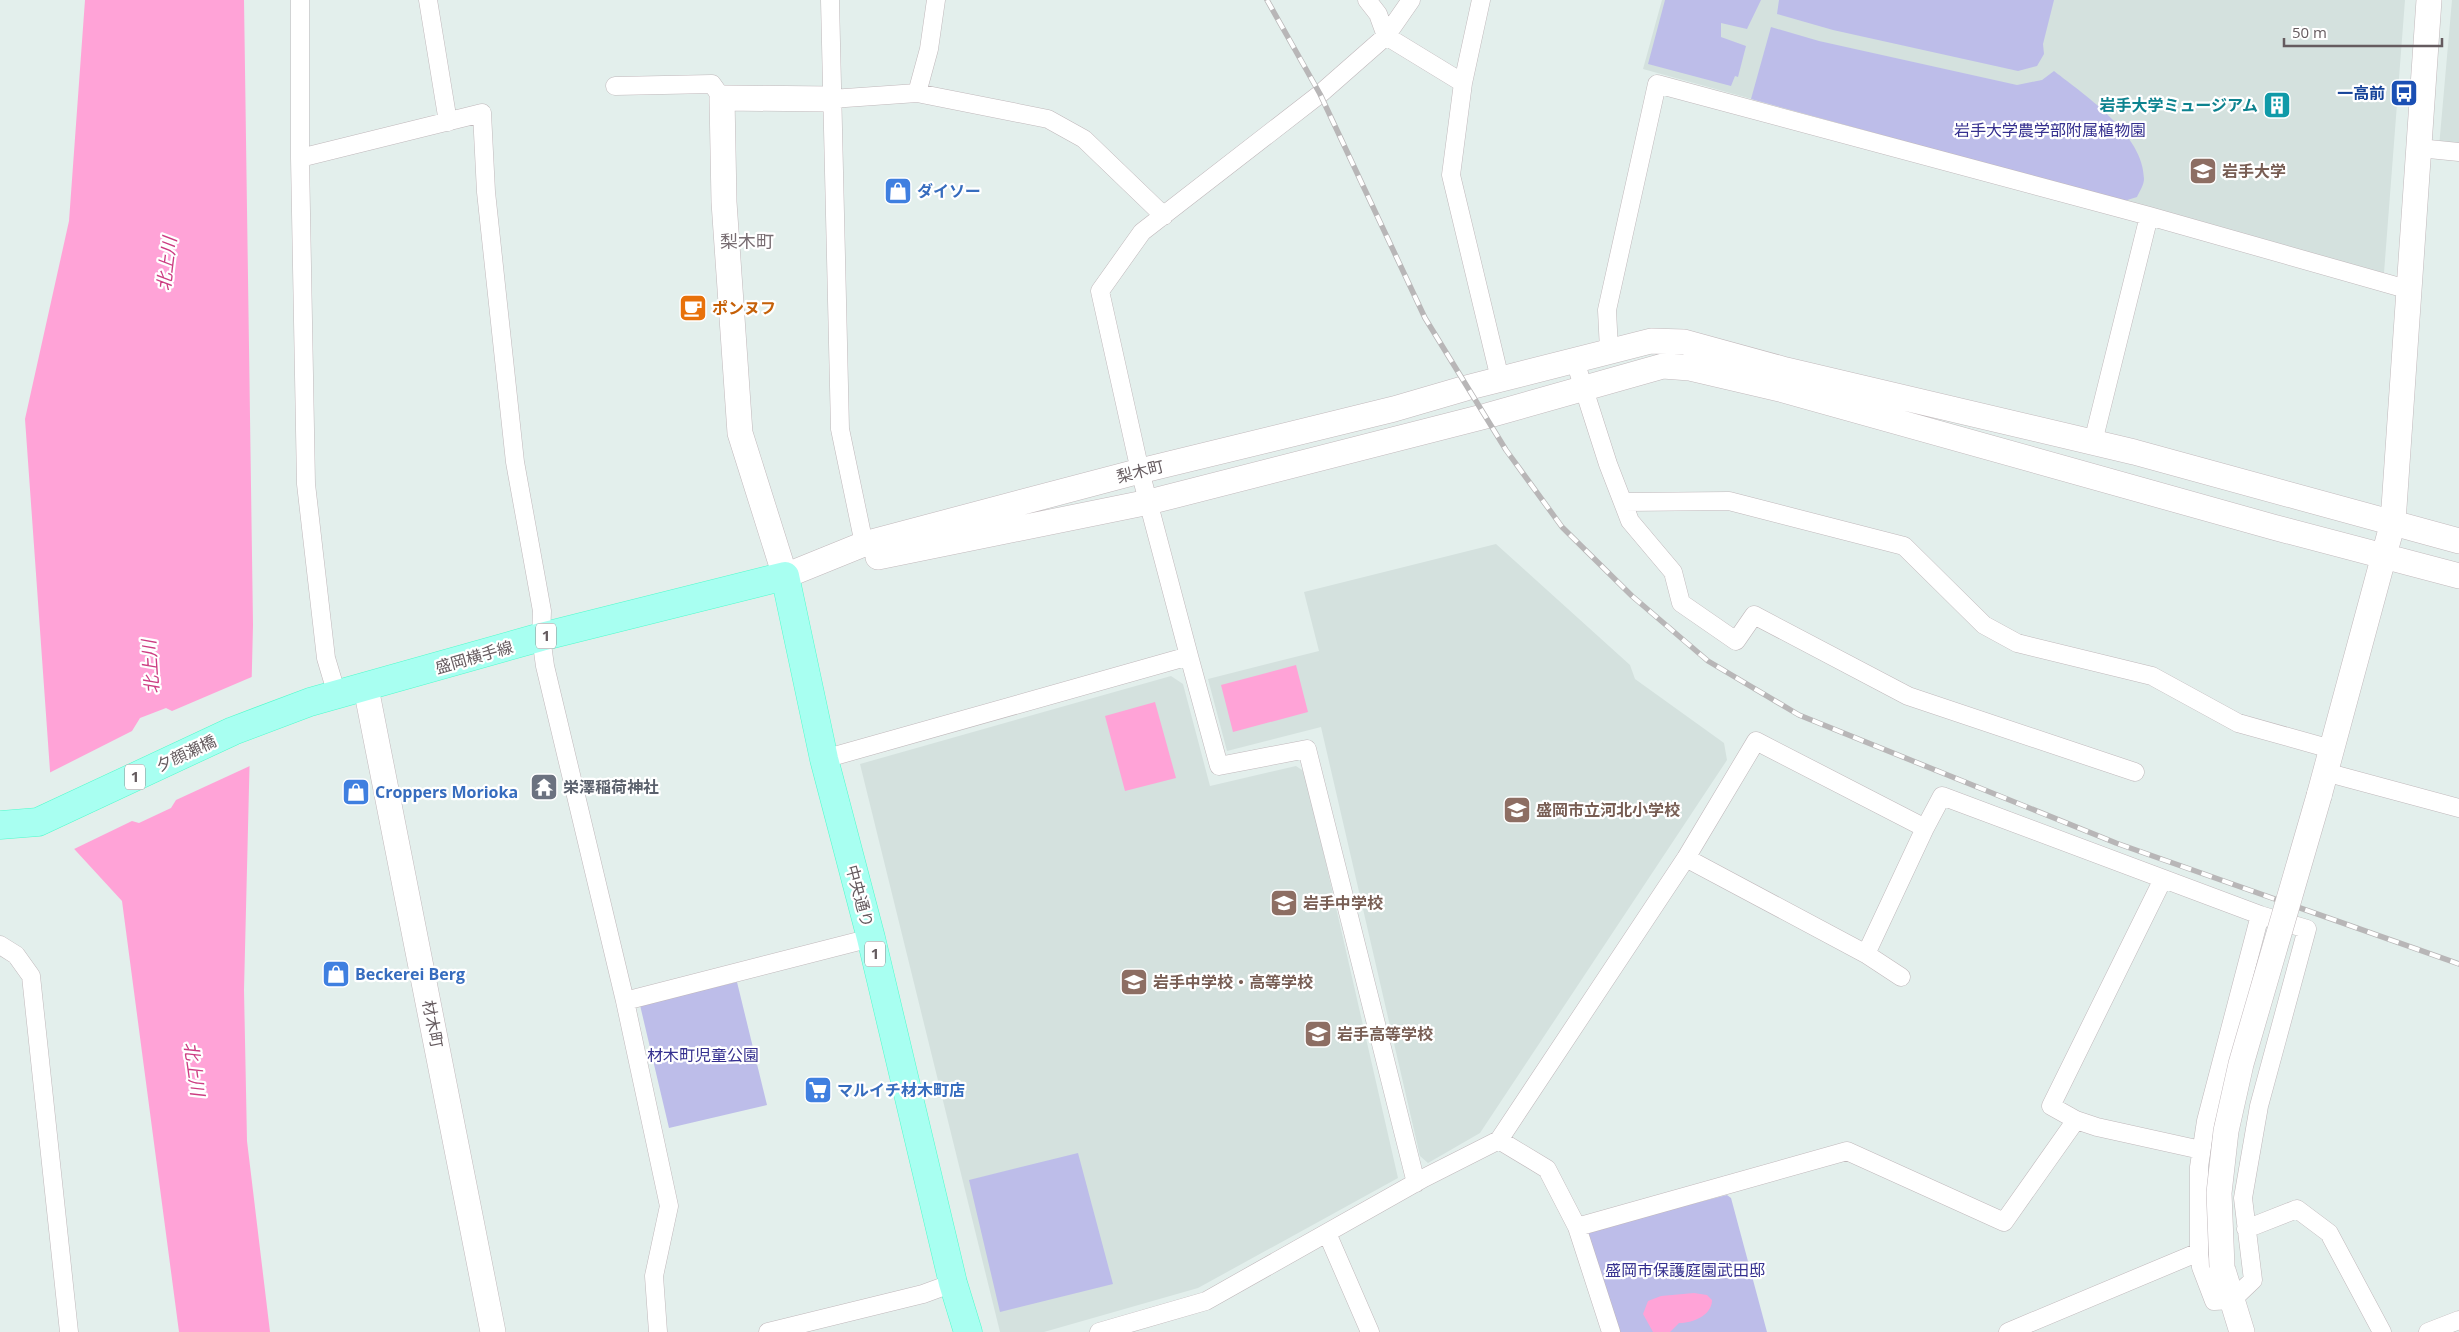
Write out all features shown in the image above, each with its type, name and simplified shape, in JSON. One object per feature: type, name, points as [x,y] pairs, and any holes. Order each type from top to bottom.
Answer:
[{"type":"main road","name":"盛岡横手線","points":[[310,702],[366,688],[542,637],[784,576]]},
{"type":"main road","name":"中央通り","points":[[784,576],[824,759],[871,938],[953,1283],[968,1332]]},
{"type":"main road","name":"夕顔瀬橋","points":[[0,825],[38,822],[233,731],[310,702]]},
{"type":"street","points":[[300,0],[300,158],[306,484],[326,658],[337,695]]},
{"type":"street","points":[[428,0],[448,122]]},
{"type":"street","points":[[830,0],[840,429],[864,544]]},
{"type":"street","points":[[917,93],[930,49],[936,0]]},
{"type":"street","points":[[1367,0],[1378,14],[1386,36],[1463,84]]},
{"type":"street","points":[[1411,0],[1386,36],[1320,94],[1142,232],[1100,291],[1140,471],[1218,766],[1307,749],[1416,1182]]},
{"type":"street","points":[[1481,0],[1463,84],[1451,175],[1500,379]]},
{"type":"street","points":[[2242,1332],[2222,1267],[2219,1193],[2226,1131],[2241,1064],[2319,796],[2393,522],[2429,0]]},
{"type":"street","points":[[615,86],[712,84],[722,98],[724,202],[740,433],[784,576],[1149,502],[1486,416],[1663,366],[1690,368],[1780,389],[2273,527],[2459,576]]},
{"type":"street","points":[[1608,350],[1607,310],[1657,84],[2150,216],[2410,290]]},
{"type":"street","points":[[722,98],[831,99],[917,93],[1048,119],[1084,139],[1164,216]]},
{"type":"street","points":[[300,158],[482,114],[486,192],[515,462],[542,611],[545,666],[625,1001],[669,1206],[654,1276],[658,1332]]},
{"type":"street","points":[[2419,148],[2459,152]]},
{"type":"street","points":[[2093,442],[2150,216]]},
{"type":"street","name":"梨木町","points":[[784,576],[864,544],[1140,471],[1394,409],[1500,379],[1575,361],[1608,350],[1650,341],[1684,342],[1786,370],[2093,442],[2459,541]]},
{"type":"street","points":[[1575,361],[1608,464],[1630,521],[1673,572],[1681,603],[1736,641],[1754,615],[1908,696],[2134,772]]},
{"type":"street","points":[[1624,502],[1729,501],[1904,546],[1984,625],[2017,643],[2152,676],[2238,724],[2328,761],[2459,808]]},
{"type":"street","points":[[824,759],[1189,656]]},
{"type":"street","name":"材木町","points":[[366,688],[493,1332]]},
{"type":"street","points":[[1098,1332],[1149,1326],[1206,1301],[1416,1182],[1499,1140],[1686,858],[1756,741],[1925,828]]},
{"type":"street","points":[[1866,954],[1942,796],[2260,915],[2307,929],[2259,1106],[2243,1198],[2252,1280],[2232,1300],[2214,1301],[2201,1267],[2199,1252],[2199,1167],[2206,1122],[2260,915]]},
{"type":"street","points":[[1686,858],[1866,954],[1901,977]]},
{"type":"street","points":[[2163,879],[2051,1106],[2076,1120],[2098,1127],[2201,1150]]},
{"type":"street","points":[[625,1001],[871,938]]},
{"type":"street","points":[[0,945],[16,955],[31,976],[69,1332]]},
{"type":"street","points":[[1577,1227],[1846,1151],[2004,1222],[2076,1120]]},
{"type":"street","points":[[1499,1140],[1547,1169],[1577,1227],[1611,1332]]},
{"type":"street","points":[[2246,1229],[2297,1209],[2329,1233],[2382,1332]]},
{"type":"street","points":[[1327,1233],[1370,1332]]},
{"type":"street","points":[[2008,1332],[2199,1252]]},
{"type":"street","points":[[768,1332],[923,1294],[953,1283]]},
{"type":"street","points":[[2428,1332],[2459,1320]]},
{"type":"shaded area","name":"岩手大学","points":[[1662,0],[2405,0],[2384,273],[1643,69]]},
{"type":"shaded area","points":[[2452,0],[2459,0],[2459,149],[2439,147]]},
{"type":"shaded area","name":"盛岡市立河北小学校","points":[[1496,544],[1630,665],[1635,679],[1724,743],[1727,760],[1480,1133],[1428,1163],[1420,1156],[1321,727],[1227,751],[1208,679],[1319,651],[1304,592]]},
{"type":"shaded area","name":"岩手中学校・高等学校","points":[[1171,676],[1183,684],[1210,786],[1296,766],[1305,772],[1398,1178],[1198,1288],[1044,1332],[1000,1332],[860,764]]},
{"type":"green space","points":[[1665,0],[1761,0],[1747,29],[1721,23],[1721,37],[1746,46],[1738,77],[1735,76],[1731,86],[1648,64]]},
{"type":"green space","points":[[1779,0],[2054,0],[2043,44],[2044,54],[2037,66],[2018,71],[1833,30],[1777,14]]},
{"type":"green space","name":"岩手大学農学部附属植物園","points":[[1771,27],[1819,41],[2017,85],[2042,80],[2054,71],[2097,105],[2124,132],[2134,147],[2141,163],[2144,179],[2142,186],[2137,197],[2124,201],[1751,99]]},
{"type":"green space","name":"材木町児童公園","points":[[737,982],[767,1105],[669,1128],[640,1005]]},
{"type":"green space","points":[[1078,1153],[1113,1284],[1000,1312],[969,1180]]},
{"type":"green space","name":"盛岡市保護庭園武田邸","points":[[1727,1195],[1731,1198],[1767,1332],[1620,1332],[1588,1235],[1591,1230]]},
{"type":"water","name":"北上川","points":[[85,0],[244,0],[253,625],[244,990],[247,1141],[270,1332],[179,1332],[122,901],[54,827],[25,419],[69,221]]},
{"type":"water","points":[[1296,665],[1308,712],[1233,732],[1221,685]]},
{"type":"water","points":[[1155,702],[1176,778],[1125,791],[1105,716]]},
{"type":"water","points":[[1694,1293],[1707,1295],[1712,1300],[1709,1310],[1705,1314],[1690,1322],[1679,1323],[1670,1332],[1653,1332],[1643,1314],[1648,1301],[1661,1296]]},
{"type":"pier","points":[[254,676],[252,765],[176,800],[171,808],[139,823],[132,821],[72,850],[52,828],[47,774],[132,731],[140,718],[166,708],[172,711]]},
{"type":"railway","points":[[1267,0],[1320,94],[1425,318],[1506,450],[1562,527],[1632,596],[1708,661],[1799,715],[2116,843],[2459,964]]},
{"type":"place","name":"一高前","points":[[2404,93]]},
{"type":"place","name":"岩手大学ミュージアム","points":[[2277,105]]},
{"type":"place","name":"岩手大学","points":[[2203,171]]},
{"type":"place","name":"ダイソー","points":[[898,191]]},
{"type":"place","name":"ポンヌフ","points":[[693,308]]},
{"type":"place","name":"栄澤稲荷神社","points":[[544,787]]},
{"type":"place","name":"Croppers Morioka","points":[[356,792]]},
{"type":"place","name":"盛岡市立河北小学校","points":[[1517,810]]},
{"type":"place","name":"岩手中学校","points":[[1284,903]]},
{"type":"place","name":"Beckerei Berg","points":[[336,974]]},
{"type":"place","name":"岩手中学校・高等学校","points":[[1134,982]]},
{"type":"place","name":"岩手高等学校","points":[[1318,1034]]},
{"type":"place","name":"マルイチ材木町店","points":[[818,1090]]},
{"type":"district","name":"梨木町","points":[[747,242]]}]
